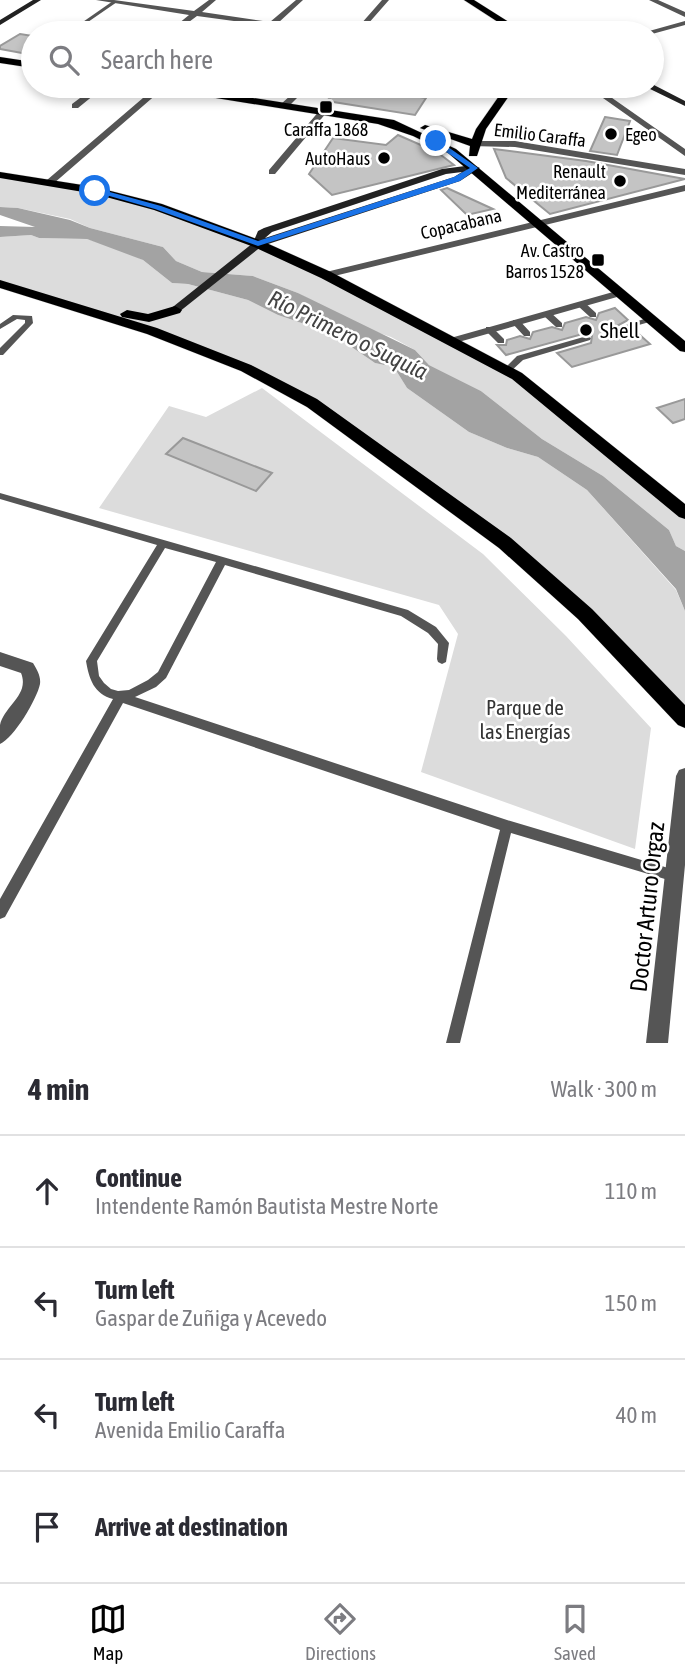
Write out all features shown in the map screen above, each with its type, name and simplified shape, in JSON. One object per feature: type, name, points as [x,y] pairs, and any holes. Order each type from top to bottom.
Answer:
[{"type":"main road","points":[[468,0],[502,21]]},
{"type":"main road","points":[[2,62],[21,64]]},
{"type":"main road","points":[[235,98],[450,134],[474,144]]},
{"type":"main road","points":[[475,168],[474,144],[503,98]]},
{"type":"main road","points":[[382,122],[436,141],[475,168],[685,348]]},
{"type":"main road","points":[[450,134],[481,129]]},
{"type":"main road","points":[[0,175],[50,182],[131,199],[326,275],[507,370],[548,400],[685,513]]},
{"type":"main road","points":[[0,276],[139,317],[149,318],[172,312],[173,326],[180,331],[238,354],[274,373],[505,543],[585,614],[685,719]]},
{"type":"main road","points":[[0,284],[152,331],[246,368],[312,403]]},
{"type":"street","points":[[0,23],[38,0]]},
{"type":"street","points":[[99,0],[251,21]]},
{"type":"street","points":[[186,21],[213,0]]},
{"type":"street","points":[[276,21],[300,0]]},
{"type":"street","points":[[366,21],[386,0]]},
{"type":"street","points":[[652,0],[685,15]]},
{"type":"street","points":[[664,28],[685,23]]},
{"type":"street","points":[[664,93],[685,104]]},
{"type":"street","points":[[75,106],[85,98]]},
{"type":"street","points":[[50,182],[147,98]]},
{"type":"street","points":[[284,106],[292,98]]},
{"type":"street","points":[[607,98],[685,153]]},
{"type":"street","points":[[272,172],[323,112]]},
{"type":"street","name":"Emilio Caraffa","points":[[474,144],[515,144],[685,172]]},
{"type":"street","points":[[172,312],[253,247],[457,179],[475,168]]},
{"type":"street","name":"Copacabana","points":[[326,275],[685,188]]},
{"type":"street","points":[[451,341],[620,293]]},
{"type":"street","points":[[0,659],[26,668],[33,677],[32,688],[0,736]]},
{"type":"street","name":"Doctor Arturo Orgaz","points":[[657,1043],[685,776]]},
{"type":"lane","points":[[87,21],[116,2]]},
{"type":"lane","points":[[581,304],[593,314]]},
{"type":"lane","points":[[547,314],[559,324]]},
{"type":"lane","points":[[0,327],[16,317],[29,318],[29,323],[0,353]]},
{"type":"lane","points":[[621,328],[650,319]]},
{"type":"lane","points":[[516,322],[527,334]]},
{"type":"lane","points":[[489,330],[501,341]]},
{"type":"lane","points":[[507,370],[517,355],[573,338],[587,338]]},
{"type":"lane","points":[[0,496],[404,613],[432,630],[444,643],[442,659]]},
{"type":"lane","points":[[163,543],[91,661],[92,676],[102,691],[507,826],[675,876]]},
{"type":"lane","points":[[0,912],[120,697],[148,689],[162,675],[222,560]]},
{"type":"lane","points":[[453,1043],[507,826]]},
{"type":"green space","points":[[0,175],[95,191],[258,244],[507,370],[685,513],[685,551],[676,546],[669,530],[603,476],[542,439],[481,391],[429,365],[415,350],[391,337],[362,327],[298,293],[253,276],[202,272],[176,261],[163,247],[90,228],[70,219],[0,207]]},
{"type":"green space","points":[[31,235],[39,238],[87,239],[118,248],[143,260],[172,283],[188,284],[248,300],[278,315],[331,333],[375,363],[389,366],[397,372],[407,388],[469,432],[538,457],[587,490],[676,590],[685,611],[685,719],[585,614],[312,403],[152,331],[0,284],[0,237]]},
{"type":"green space","name":"Parque de las Energías","points":[[262,388],[483,554],[566,636],[651,728],[635,849],[421,772],[458,634],[439,605],[99,508],[169,406],[206,417]]},
{"type":"water","name":"Río Primero o Suquía","points":[[0,207],[18,208],[70,220],[90,228],[163,247],[176,261],[202,272],[253,276],[298,293],[415,350],[429,365],[481,391],[542,439],[603,476],[669,530],[676,546],[685,551],[685,611],[676,589],[587,490],[538,457],[469,432],[407,388],[397,372],[389,366],[375,363],[331,333],[278,315],[248,300],[188,284],[172,283],[143,260],[87,239],[39,238],[31,235],[0,237],[0,226],[35,227],[0,215]]},
{"type":"building","points":[[21,34],[21,53],[0,49],[0,46]]},
{"type":"building","points":[[330,98],[426,98],[415,115],[327,101]]},
{"type":"building","name":"Egeo","points":[[605,117],[630,121],[617,155],[590,151]]},
{"type":"building","name":"AutoHaus","points":[[398,135],[437,152],[454,165],[332,195],[309,174],[333,138],[386,145]]},
{"type":"building","name":"Renault Mediterránea","points":[[494,149],[586,161],[685,179],[550,214],[506,178]]},
{"type":"building","points":[[447,188],[493,209],[467,215],[441,190]]},
{"type":"building","points":[[615,308],[628,320],[615,327],[616,330],[622,333],[633,329],[650,344],[572,367],[557,353],[591,343],[592,336],[586,333],[506,355],[497,345],[506,345],[507,340],[520,336],[530,339],[533,332],[552,327],[562,330],[565,323],[586,317],[596,320],[599,313]]},
{"type":"building","points":[[685,399],[685,419],[673,423],[657,408]]},
{"type":"building","points":[[183,438],[272,473],[256,491],[166,454]]},
{"type":"place","name":"Caraffa 1868","points":[[326,107]]},
{"type":"place","name":"Egeo","points":[[611,134]]},
{"type":"place","name":"AutoHaus","points":[[384,158]]},
{"type":"place","name":"Renault Mediterránea","points":[[620,181]]},
{"type":"place","name":"Av. Castro Barros 1528","points":[[598,260]]},
{"type":"place","name":"Shell","points":[[586,330]]},
{"type":"route","points":[[95,191],[158,207],[258,244],[457,179],[475,168],[436,141]]}]
